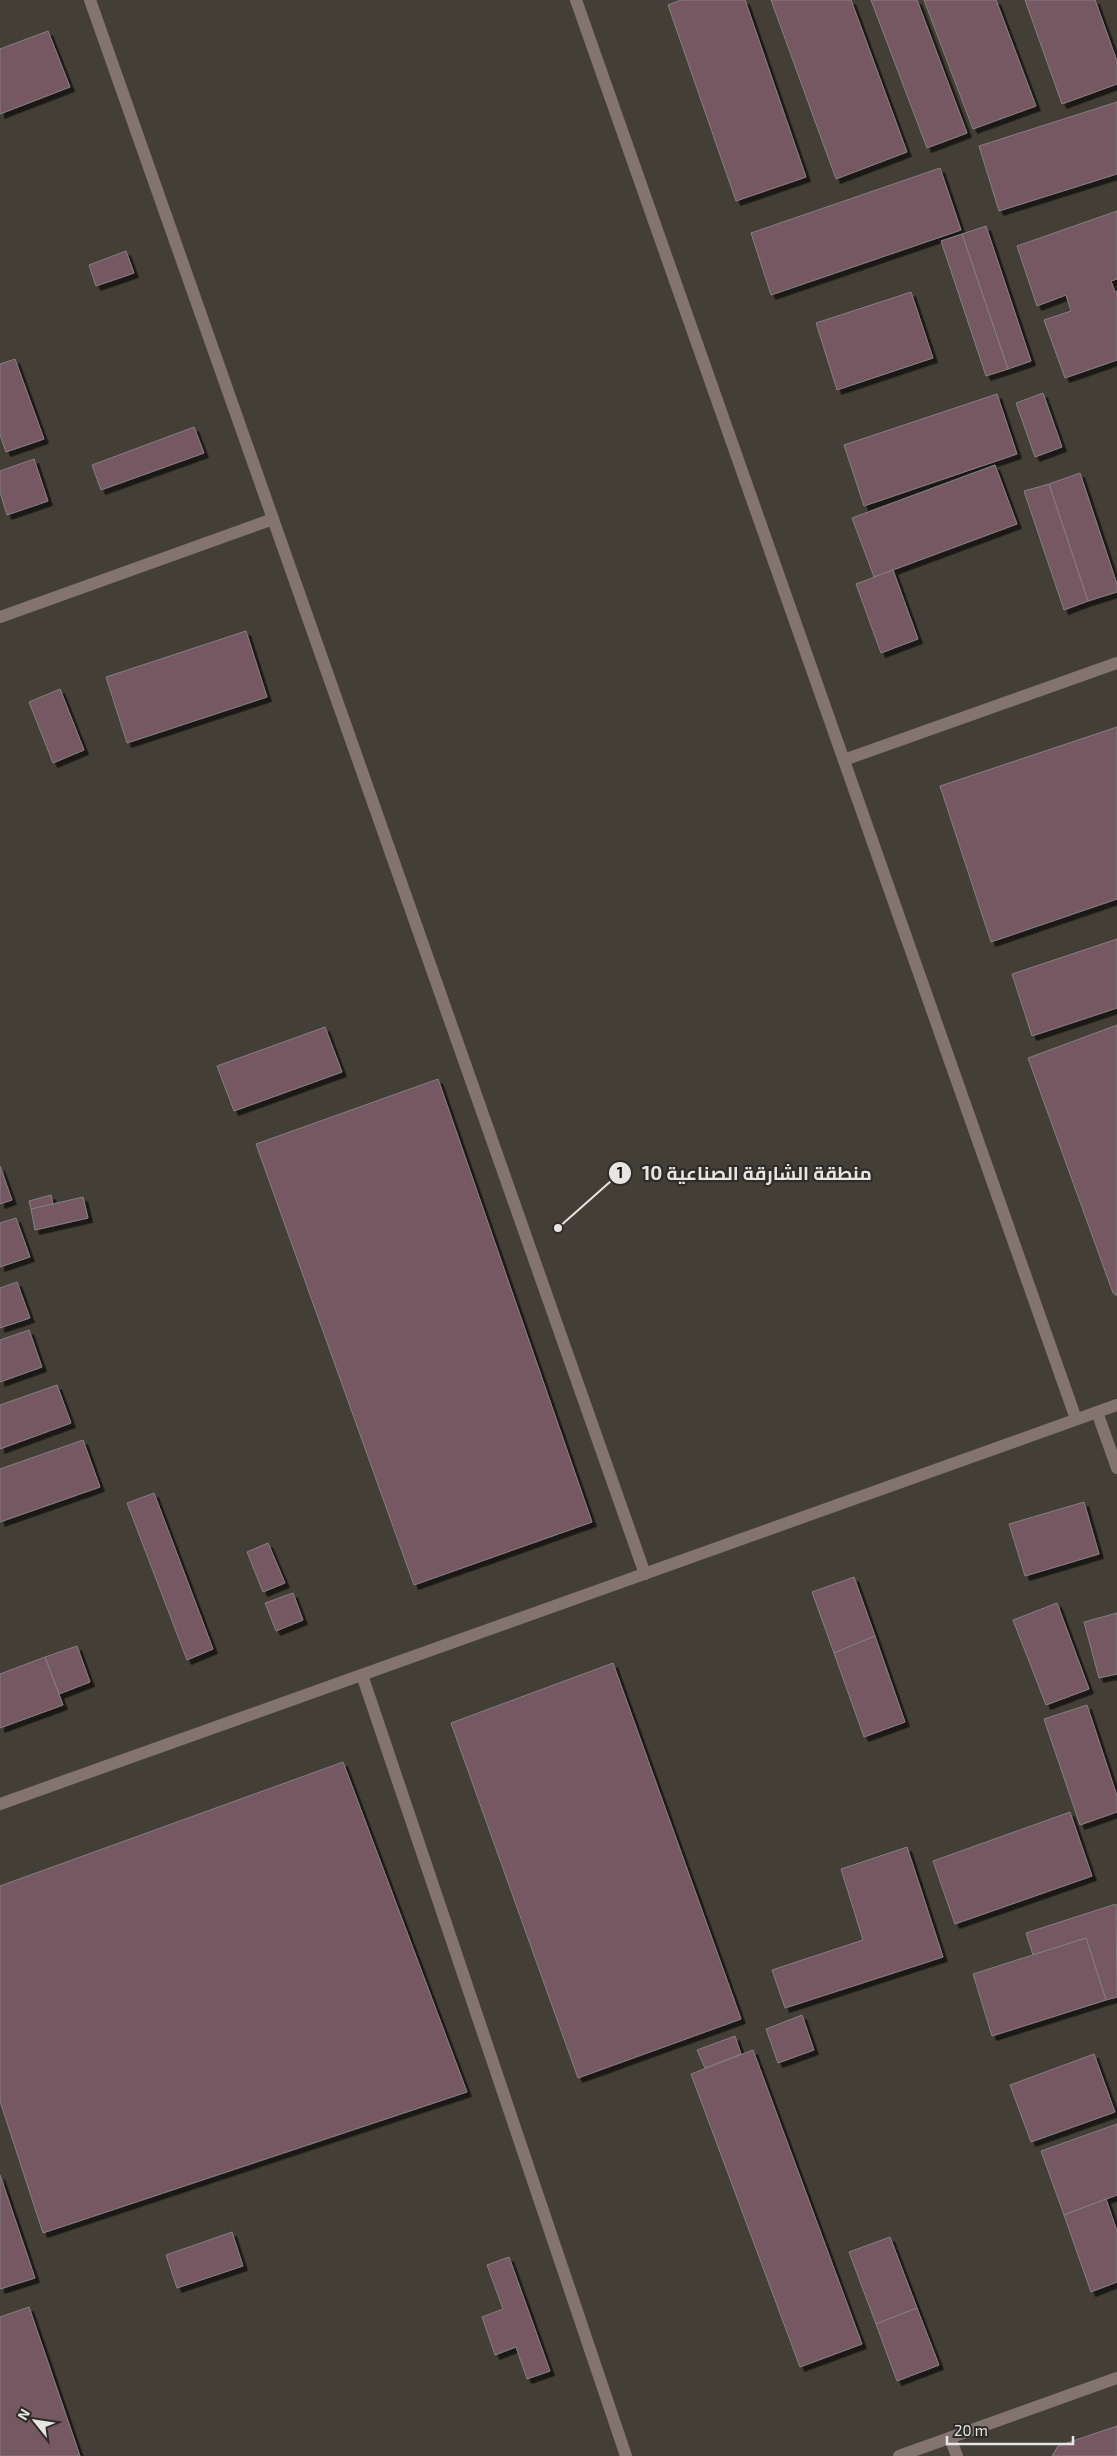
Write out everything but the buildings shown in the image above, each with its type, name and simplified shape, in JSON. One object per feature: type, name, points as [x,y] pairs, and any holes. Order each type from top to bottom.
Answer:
[{"type":"lane","points":[[90,0],[645,1574]]},
{"type":"lane","points":[[576,0],[1076,1419]]},
{"type":"lane","points":[[0,617],[273,519]]},
{"type":"lane","points":[[844,760],[1117,663]]},
{"type":"lane","points":[[0,1804],[1117,1405]]},
{"type":"lane","points":[[1097,1412],[1117,1468]]},
{"type":"lane","points":[[362,1675],[626,2456]]},
{"type":"lane","points":[[899,2456],[1117,2378]]},
{"type":"lane","points":[[950,2438],[957,2456]]},
{"type":"shaded area","points":[[0,0],[1117,0],[1117,2456],[0,2456]]},
{"type":"place","name":"منطقة الشارقة الصناعية 10","points":[[558,1228]]}]
